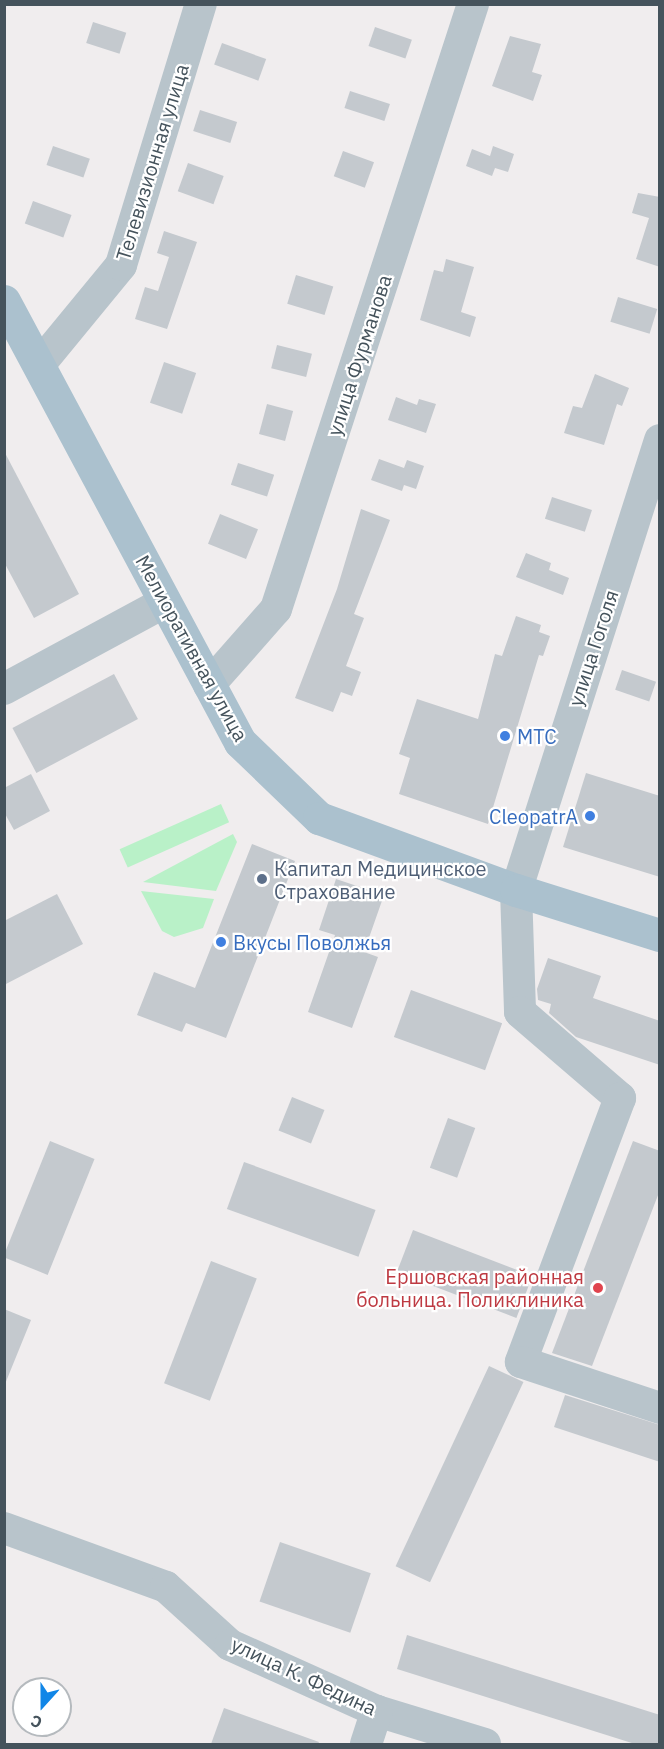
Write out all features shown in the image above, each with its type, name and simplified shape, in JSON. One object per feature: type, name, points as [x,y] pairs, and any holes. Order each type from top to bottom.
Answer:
[{"type":"main road","name":"Мелиоративная улица","points":[[4,301],[240,742],[319,818],[516,890],[660,934]]},
{"type":"street","name":"Телевизионная улица","points":[[39,365],[121,265],[201,4]]},
{"type":"street","name":"улица Фурманова","points":[[209,685],[276,609],[473,4]]},
{"type":"street","name":"улица Гоголя","points":[[660,440],[516,890],[520,1012],[620,1098],[521,1362],[660,1408]]},
{"type":"street","points":[[4,689],[165,602]]},
{"type":"street","name":"улица К. Федина","points":[[4,1528],[166,1587],[230,1645],[377,1711],[485,1744]]},
{"type":"street","points":[[366,1744],[377,1711]]},
{"type":"green space","points":[[221,804],[229,822],[128,867],[120,849]]},
{"type":"green space","points":[[233,834],[237,842],[216,891],[143,882]]},
{"type":"green space","points":[[141,891],[214,899],[203,928],[174,937],[162,931]]},
{"type":"building","points":[[93,22],[126,33],[119,54],[86,43]]},
{"type":"building","points":[[375,27],[412,40],[405,59],[368,46]]},
{"type":"building","points":[[510,36],[541,44],[532,72],[542,75],[533,101],[492,86]]},
{"type":"building","points":[[222,43],[266,59],[258,81],[214,65]]},
{"type":"building","points":[[350,91],[390,104],[384,121],[344,108]]},
{"type":"building","points":[[200,110],[237,122],[230,143],[193,131]]},
{"type":"building","points":[[53,146],[90,159],[83,178],[46,165]]},
{"type":"building","points":[[493,146],[514,154],[508,172],[495,168],[492,176],[466,166],[472,149],[490,156]]},
{"type":"building","points":[[343,151],[374,162],[365,188],[334,176]]},
{"type":"building","points":[[188,163],[224,176],[213,204],[178,191]]},
{"type":"building","points":[[638,193],[660,197],[660,267],[636,259],[649,218],[632,213]]},
{"type":"building","points":[[33,201],[72,215],[63,238],[25,224]]},
{"type":"building","points":[[164,231],[197,242],[167,329],[135,319],[145,287],[158,291],[169,257],[157,253]]},
{"type":"building","points":[[446,259],[474,267],[461,312],[476,317],[470,337],[420,320],[434,270],[443,272]]},
{"type":"building","points":[[296,275],[333,286],[325,315],[287,304]]},
{"type":"building","points":[[618,297],[657,309],[650,334],[610,322]]},
{"type":"building","points":[[277,345],[312,354],[306,377],[271,368]]},
{"type":"building","points":[[164,362],[196,373],[182,414],[150,403]]},
{"type":"building","points":[[595,374],[629,388],[622,406],[617,404],[604,445],[564,433],[573,406],[582,408]]},
{"type":"building","points":[[396,397],[417,405],[419,399],[436,404],[426,433],[388,420]]},
{"type":"building","points":[[267,404],[293,411],[285,441],[259,434]]},
{"type":"building","points":[[4,451],[79,594],[34,618],[4,562]]},
{"type":"building","points":[[379,459],[404,468],[407,460],[424,466],[416,489],[404,485],[402,491],[371,480]]},
{"type":"building","points":[[238,463],[274,475],[267,497],[231,485]]},
{"type":"building","points":[[552,497],[592,510],[585,532],[545,519]]},
{"type":"building","points":[[361,509],[390,520],[354,614],[364,618],[346,666],[361,672],[352,696],[341,692],[333,712],[295,698],[337,589]]},
{"type":"building","points":[[220,514],[258,529],[246,559],[208,544]]},
{"type":"building","points":[[526,553],[551,563],[549,570],[569,578],[563,595],[516,577]]},
{"type":"building","points":[[516,616],[541,625],[539,632],[550,636],[543,656],[539,655],[488,824],[399,794],[410,758],[399,754],[417,699],[478,719],[495,654],[502,656]]},
{"type":"building","points":[[622,670],[656,682],[649,702],[615,690]]},
{"type":"building","points":[[114,674],[138,719],[36,773],[12,728]]},
{"type":"building","points":[[586,773],[660,796],[660,877],[563,847]]},
{"type":"building","points":[[31,774],[50,811],[14,830],[4,812],[4,788]]},
{"type":"building","points":[[252,844],[295,861],[226,1038],[186,1023],[182,1032],[137,1015],[154,972],[195,988]]},
{"type":"building","points":[[336,879],[384,895],[364,952],[378,957],[352,1028],[308,1012],[335,935],[319,930]]},
{"type":"building","points":[[57,894],[83,944],[4,985],[4,921]]},
{"type":"building","points":[[548,958],[601,976],[593,998],[660,1021],[660,1065],[576,1037],[549,1013],[551,1004],[538,1000],[537,989]]},
{"type":"building","points":[[411,990],[502,1023],[485,1070],[394,1037]]},
{"type":"building","points":[[292,1097],[324,1110],[311,1143],[279,1130]]},
{"type":"building","points":[[448,1118],[475,1128],[457,1178],[430,1168]]},
{"type":"building","points":[[50,1141],[95,1159],[48,1275],[4,1257],[4,1255]]},
{"type":"building","name":"Ершовская районная больница. Поликлиника","points":[[633,1141],[660,1151],[660,1190],[592,1366],[552,1353]]},
{"type":"building","points":[[244,1162],[376,1210],[358,1257],[227,1209]]},
{"type":"building","points":[[413,1230],[532,1276],[516,1318],[397,1272]]},
{"type":"building","points":[[211,1261],[257,1279],[210,1401],[164,1383]]},
{"type":"building","points":[[4,1309],[31,1320],[5,1384],[4,1384]]},
{"type":"building","points":[[489,1366],[523,1382],[430,1582],[396,1566]]},
{"type":"building","points":[[565,1395],[660,1425],[660,1462],[554,1427]]},
{"type":"building","points":[[280,1542],[371,1573],[350,1633],[259,1602]]},
{"type":"building","points":[[407,1635],[660,1715],[660,1744],[635,1744],[397,1669]]},
{"type":"building","points":[[224,1708],[319,1742],[318,1744],[211,1744]]},
{"type":"place","name":"МТС","points":[[505,736]]},
{"type":"place","name":"CleopatrA","points":[[590,816]]},
{"type":"place","name":"Капитал Медицинское Страхование","points":[[262,879]]},
{"type":"place","name":"Вкусы Поволжья","points":[[221,942]]},
{"type":"place","name":"Ершовская районная больница. Поликлиника","points":[[598,1288]]}]
